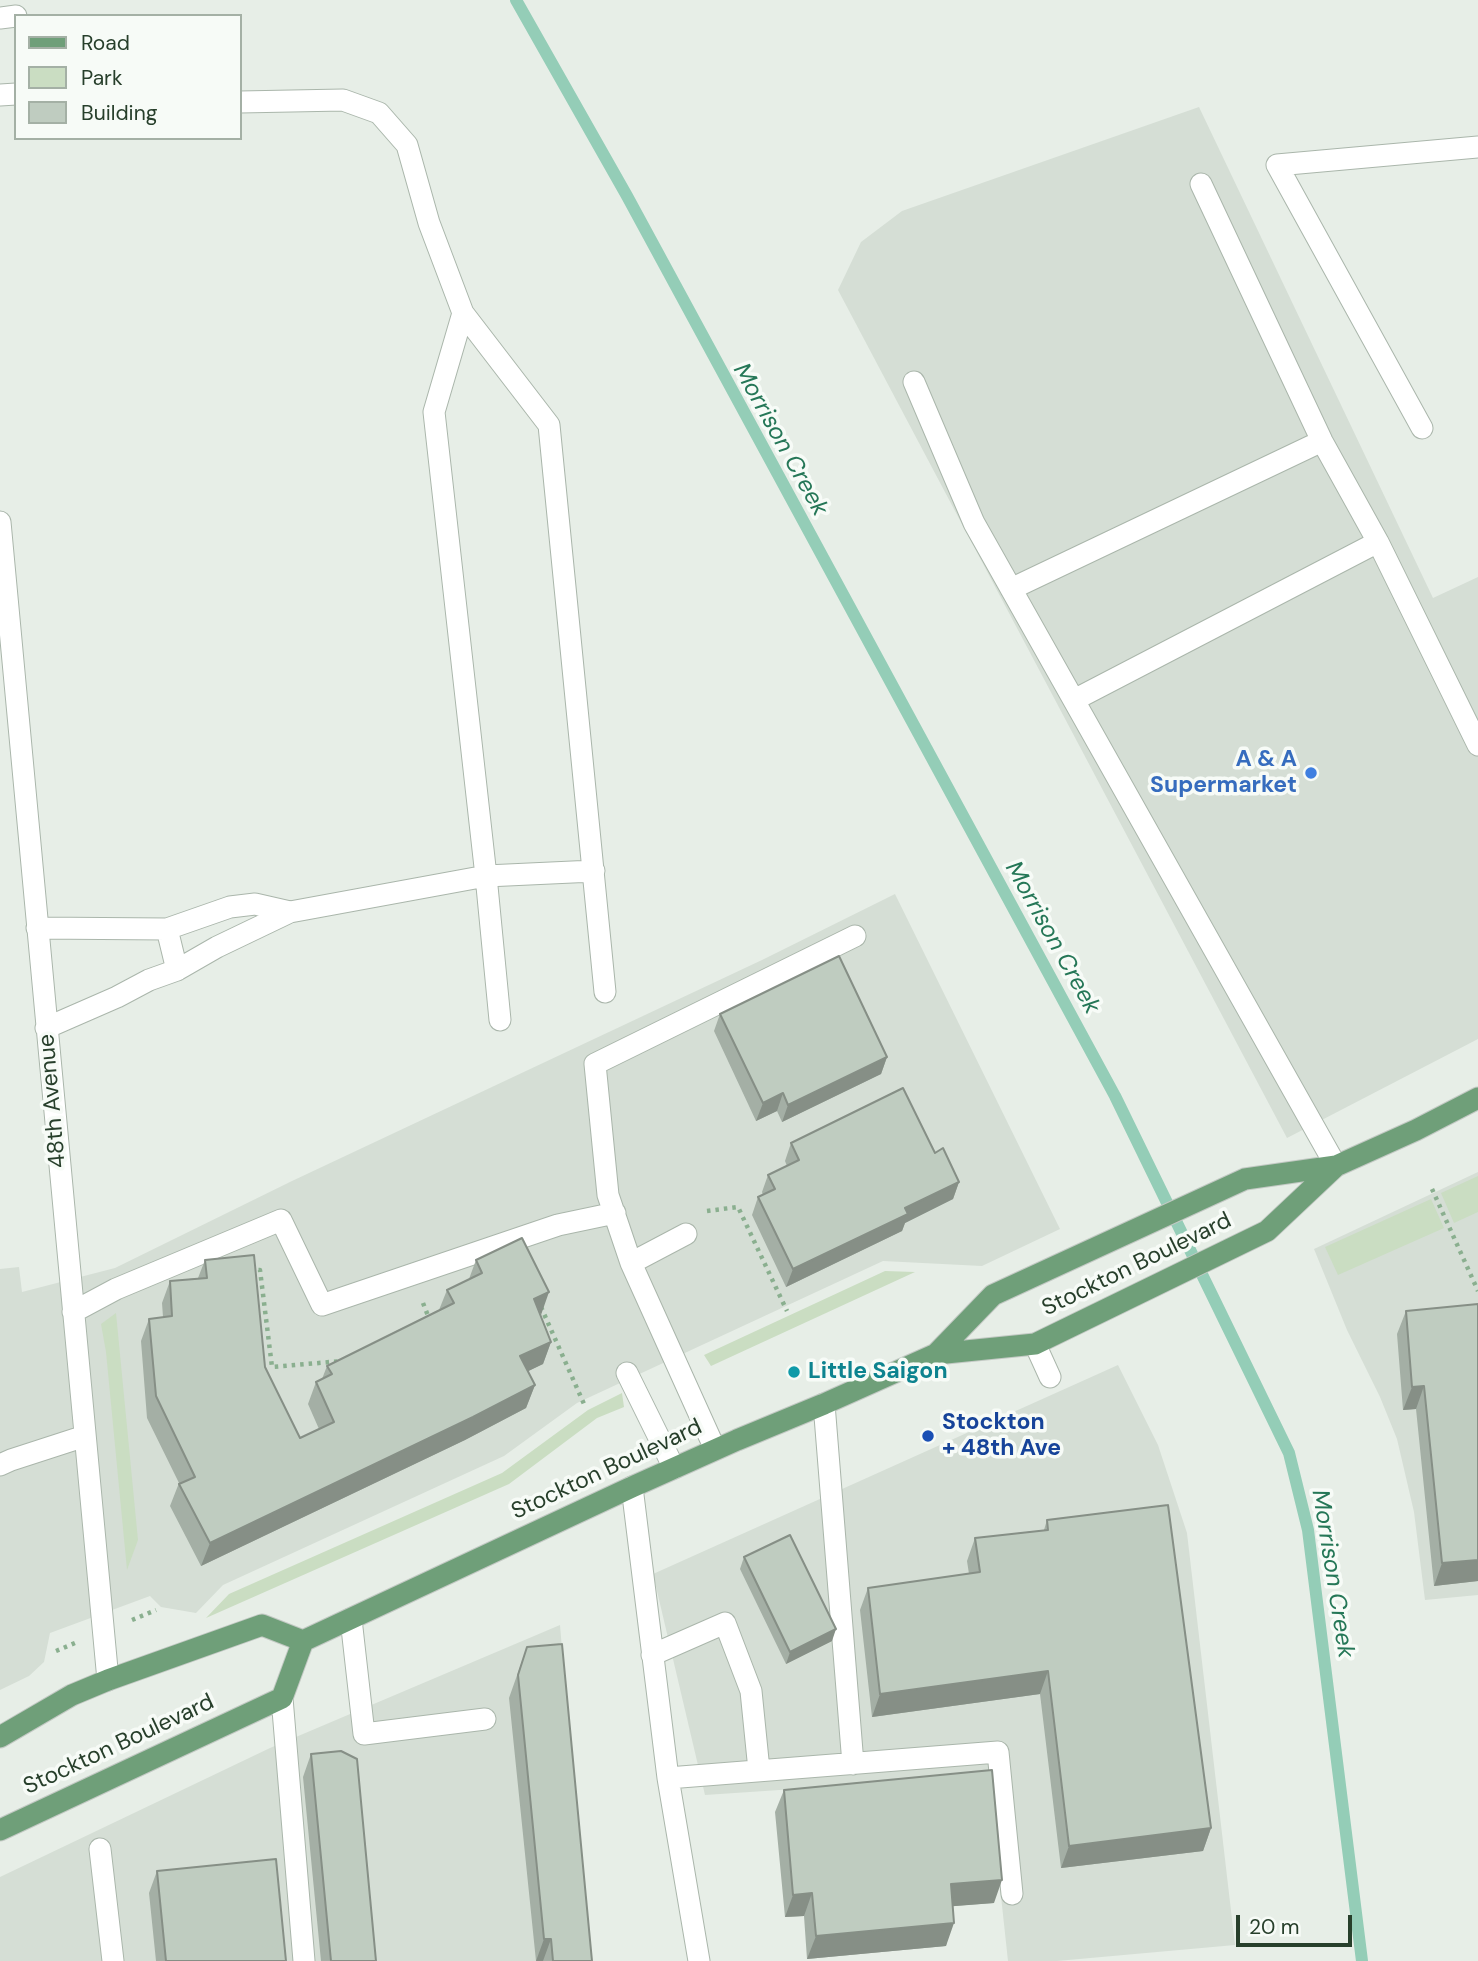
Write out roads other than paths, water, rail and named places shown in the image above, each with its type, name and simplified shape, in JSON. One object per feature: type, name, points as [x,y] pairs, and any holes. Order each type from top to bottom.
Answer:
[{"type":"main road","name":"Stockton Boulevard","points":[[936,1354],[993,1295],[1245,1179],[1336,1166],[1478,1098]]},
{"type":"main road","name":"Stockton Boulevard","points":[[303,1641],[632,1486],[936,1354],[1035,1344],[1266,1231],[1336,1166]]},
{"type":"main road","points":[[0,1737],[61,1701],[108,1679],[262,1625],[303,1641],[282,1698]]},
{"type":"main road","name":"Stockton Boulevard","points":[[0,1830],[282,1698]]},
{"type":"street","points":[[242,102],[343,100],[379,113],[407,145],[429,223],[463,313],[549,425],[605,992]]},
{"type":"street","points":[[1422,428],[1277,165],[1478,147]]},
{"type":"street","points":[[1201,184],[1322,441],[1378,542],[1478,745]]},
{"type":"street","points":[[463,313],[434,412],[500,1020]]},
{"type":"street","points":[[915,382],[974,523],[1336,1166]]},
{"type":"street","points":[[1011,589],[1322,441]]},
{"type":"street","name":"48th Avenue","points":[[0,522],[108,1679]]},
{"type":"street","points":[[1074,700],[1378,542]]},
{"type":"street","points":[[46,1028],[149,980],[177,970],[216,947],[290,912],[486,876],[594,871]]},
{"type":"street","points":[[37,928],[167,929],[230,907],[255,904],[290,912]]},
{"type":"street","points":[[167,929],[177,970]]},
{"type":"street","points":[[715,1450],[631,1263],[608,1195],[595,1064],[855,936]]},
{"type":"street","points":[[73,1312],[116,1289],[281,1220],[322,1306],[558,1225],[615,1213]]},
{"type":"street","points":[[631,1263],[685,1234]]},
{"type":"street","points":[[1035,1344],[1050,1377]]},
{"type":"street","points":[[627,1374],[674,1468]]},
{"type":"street","points":[[824,1404],[853,1763]]},
{"type":"street","points":[[0,1465],[85,1436]]},
{"type":"street","points":[[632,1486],[668,1778],[699,1961]]},
{"type":"street","points":[[351,1619],[364,1734],[485,1719]]},
{"type":"street","points":[[652,1655],[725,1623],[751,1691],[759,1770]]},
{"type":"street","points":[[282,1698],[304,1961]]},
{"type":"street","points":[[668,1778],[998,1752],[1012,1894]]},
{"type":"street","points":[[100,1849],[113,1961]]},
{"type":"waterway","name":"Morrison Creek","points":[[516,0],[627,196],[1115,1096],[1289,1453],[1308,1530],[1362,1961]]},
{"type":"place","name":"A & A Supermarket","points":[[1311,773]]},
{"type":"place","name":"Little Saigon","points":[[794,1372]]},
{"type":"place","name":"Stockton + 48th Ave","points":[[928,1436]]}]
